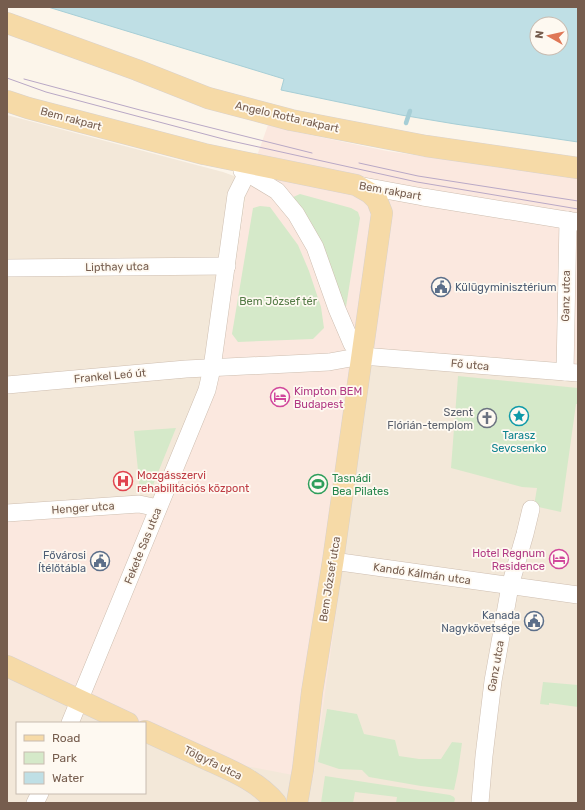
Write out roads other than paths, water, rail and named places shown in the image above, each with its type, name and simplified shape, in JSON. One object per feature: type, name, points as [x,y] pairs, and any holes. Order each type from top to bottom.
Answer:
[{"type":"main road","name":"Angelo Rotta rakpart","points":[[7,23],[208,98],[290,120],[426,146],[578,168]]},
{"type":"main road","points":[[7,37],[20,39],[52,39]]},
{"type":"main road","name":"Bem rakpart","points":[[7,101],[28,108],[204,154],[356,185]]},
{"type":"main road","points":[[356,185],[370,193],[377,200],[382,214],[362,356]]},
{"type":"main road","name":"Bem József utca","points":[[297,803],[362,356]]},
{"type":"main road","points":[[7,666],[126,722]]},
{"type":"main road","name":"Tölgyfa utca","points":[[146,731],[237,774],[257,785],[271,796],[276,803]]},
{"type":"street","name":"Bem rakpart","points":[[204,154],[248,173]]},
{"type":"street","points":[[248,173],[277,191],[296,214],[315,247],[337,309],[352,344],[362,356],[329,362],[212,368],[236,195],[248,173],[261,169],[282,169]]},
{"type":"street","name":"Bem rakpart","points":[[356,185],[573,221]]},
{"type":"street","name":"Ganz utca","points":[[571,373],[573,221]]},
{"type":"street","name":"Lipthay utca","points":[[7,268],[227,266]]},
{"type":"street","name":"Fő utca","points":[[362,356],[571,373]]},
{"type":"street","name":"Frankel Leó út","points":[[7,385],[212,368]]},
{"type":"street","name":"Fekete Sas utca","points":[[70,722],[207,390],[212,368]]},
{"type":"street","name":"Henger utca","points":[[7,513],[139,504],[158,508]]},
{"type":"street","name":"Ganz utca","points":[[480,803],[492,691],[510,586],[530,509]]},
{"type":"street","name":"Kandó Kálmán utca","points":[[333,561],[578,595]]},
{"type":"street","points":[[35,803],[40,794]]},
{"type":"water","points":[[48,7],[578,7],[578,142],[401,115],[281,90],[284,79]]},
{"type":"waterway","points":[[406,123],[410,111]]},
{"type":"tram line","points":[[7,78],[46,92],[227,140],[417,182],[578,209]]},
{"type":"tram line","points":[[24,79],[312,153]]},
{"type":"tram line","points":[[359,163],[418,176],[578,201]]},
{"type":"place","name":"Külügyminisztérium","points":[[441,287]]},
{"type":"place","name":"Kimpton BEM Budapest","points":[[280,397]]},
{"type":"place","name":"Tarasz Sevcsenko","points":[[519,416]]},
{"type":"place","name":"Szent Flórián-templom","points":[[487,418]]},
{"type":"place","name":"Mozgásszervi rehabilitációs központ","points":[[123,481]]},
{"type":"place","name":"Tasnádi Bea Pilates","points":[[318,484]]},
{"type":"place","name":"Hotel Regnum Residence","points":[[559,559]]},
{"type":"place","name":"Fővárosi Ítélőtábla","points":[[100,561]]},
{"type":"place","name":"Kanada Nagykövetsége","points":[[534,621]]},
{"type":"park label","name":"Bem József tér","points":[[278,301]]}]
